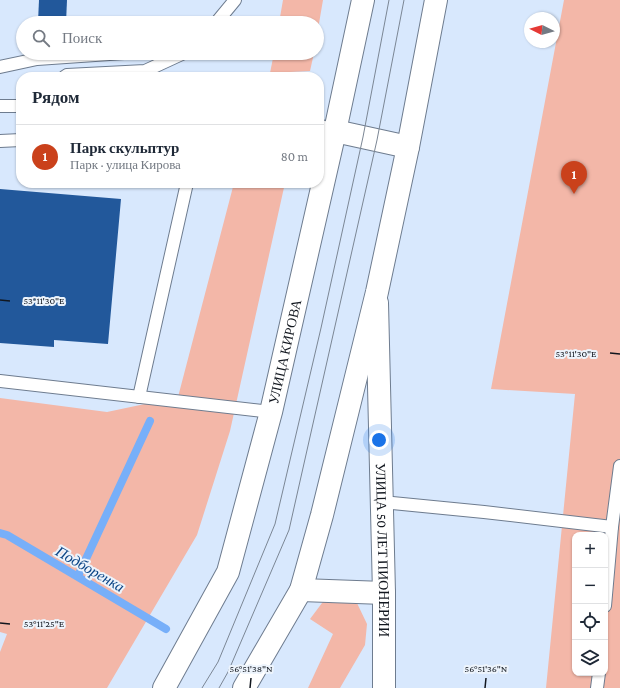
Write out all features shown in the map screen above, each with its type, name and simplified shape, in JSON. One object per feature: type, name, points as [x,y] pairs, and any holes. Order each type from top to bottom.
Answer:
[{"type":"main road","name":"УЛИЦА КИРОВА","points":[[324,143],[363,0]]},
{"type":"main road","points":[[244,688],[301,590],[322,515],[377,292],[408,147],[436,0]]},
{"type":"main road","points":[[327,128],[408,147]]},
{"type":"main road","name":"УЛИЦА КИРОВА","points":[[164,688],[228,572],[271,412],[315,188]]},
{"type":"main road","name":"УЛИЦА 50 ЛЕТ ПИОНЕРИИ","points":[[377,292],[384,593],[384,688]]},
{"type":"main road","points":[[301,590],[384,593]]},
{"type":"lane","points":[[222,16],[235,0]]},
{"type":"lane","points":[[0,67],[32,60]]},
{"type":"lane","points":[[126,72],[145,71],[169,60]]},
{"type":"lane","points":[[0,106],[16,106]]},
{"type":"lane","points":[[0,141],[16,140]]},
{"type":"lane","points":[[139,397],[186,188]]},
{"type":"lane","points":[[0,381],[271,412]]},
{"type":"lane","points":[[605,604],[612,527],[620,466]]},
{"type":"lane","points":[[382,502],[612,527]]},
{"type":"lane","points":[[597,688],[599,676]]},
{"type":"shaded area","points":[[283,0],[323,0],[320,16],[280,16]]},
{"type":"shaded area","points":[[564,0],[620,0],[620,688],[546,688],[575,394],[491,389],[555,48],[560,48],[560,21]]},
{"type":"shaded area","points":[[273,60],[312,60],[310,71],[270,72]]},
{"type":"shaded area","points":[[233,188],[284,188],[230,431],[197,535],[107,688],[0,688],[0,652],[7,634],[0,632],[0,398],[107,412],[178,397]]},
{"type":"shaded area","points":[[325,599],[356,601],[367,624],[365,645],[340,688],[308,688],[333,634],[310,619]]},
{"type":"building","points":[[39,0],[67,0],[66,16],[38,16]]},
{"type":"building","points":[[0,189],[121,199],[108,344],[54,340],[54,347],[0,343]]},
{"type":"waterway","points":[[78,576],[150,421]]},
{"type":"waterway","name":"Подборенка","points":[[0,533],[7,535],[166,629]]},
{"type":"tram line","points":[[202,688],[218,662],[275,524],[321,328],[363,137],[389,0]]},
{"type":"tram line","points":[[219,688],[228,672],[289,530],[377,140],[404,0]]},
{"type":"place","name":"Парк скульптур","points":[[574,194]]}]
